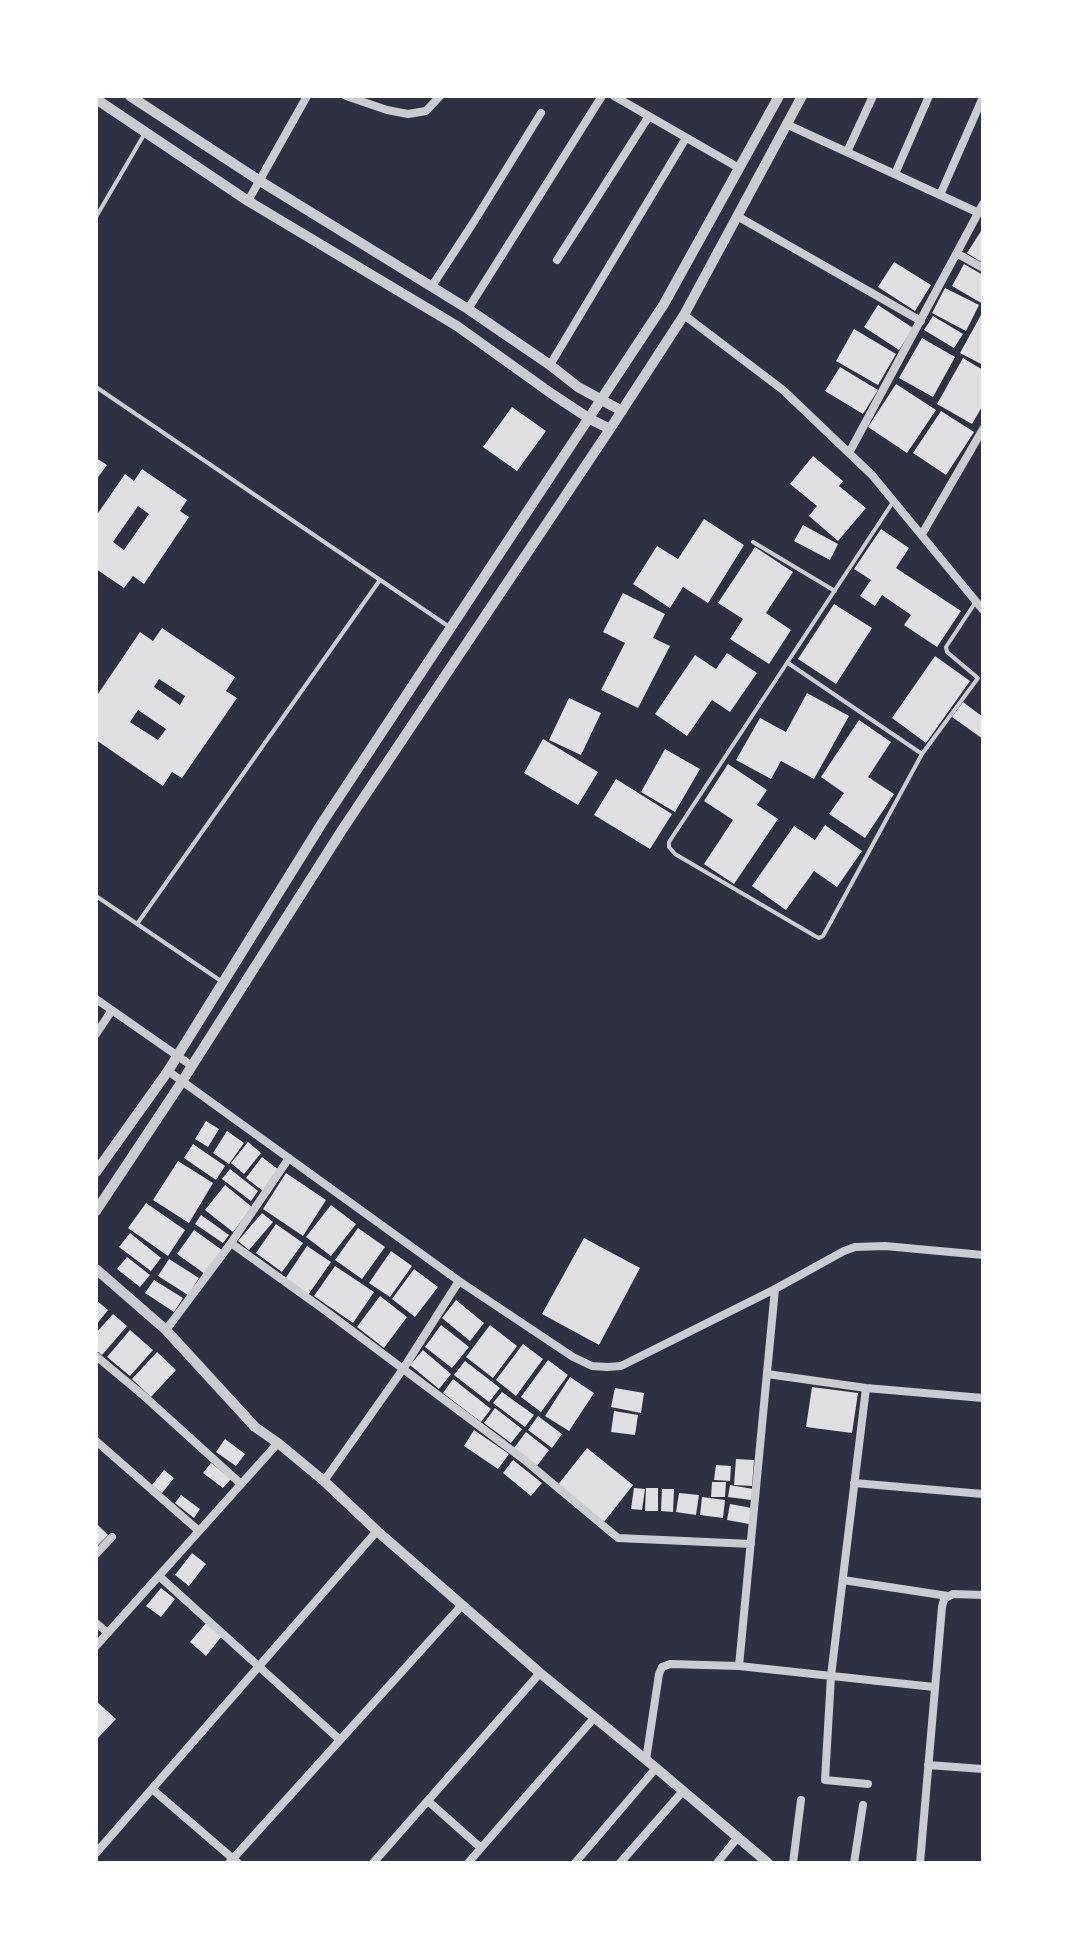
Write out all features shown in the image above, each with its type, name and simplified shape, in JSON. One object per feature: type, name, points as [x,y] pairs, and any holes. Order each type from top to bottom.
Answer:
[{"type":"street","points":[[130,96],[260,181],[468,309],[578,387],[622,411]]},
{"type":"street","points":[[248,201],[307,96]]},
{"type":"street","points":[[346,96],[408,114],[426,111],[440,96]]},
{"type":"street","points":[[468,309],[602,96]]},
{"type":"street","points":[[614,96],[739,168]]},
{"type":"street","points":[[96,1172],[168,1071],[322,823],[664,304],[779,96]]},
{"type":"street","points":[[96,1211],[342,830],[684,315],[802,96]]},
{"type":"street","points":[[847,152],[873,96]]},
{"type":"street","points":[[895,174],[929,96]]},
{"type":"street","points":[[940,195],[983,97]]},
{"type":"street","points":[[96,99],[248,201],[457,326],[590,419],[610,429]]},
{"type":"street","points":[[432,286],[541,113]]},
{"type":"street","points":[[557,260],[649,116]]},
{"type":"street","points":[[786,124],[940,195],[981,209],[849,453]]},
{"type":"street","points":[[550,365],[686,138]]},
{"type":"street","points":[[737,216],[921,321]]},
{"type":"street","points":[[958,254],[983,268]]},
{"type":"street","points":[[684,315],[783,390],[872,475],[983,610]]},
{"type":"street","points":[[922,534],[983,429]]},
{"type":"street","points":[[223,982],[239,992]]},
{"type":"street","points":[[96,999],[192,1066]]},
{"type":"street","points":[[96,1034],[112,1010]]},
{"type":"street","points":[[168,1071],[459,1281],[573,1357],[592,1366],[621,1366],[855,1247],[885,1246],[983,1255]]},
{"type":"street","points":[[166,1330],[289,1158]]},
{"type":"street","points":[[231,1243],[522,1458],[618,1538],[751,1544]]},
{"type":"street","points":[[96,1269],[166,1330],[255,1427],[324,1481],[540,1673],[768,1863]]},
{"type":"street","points":[[324,1481],[403,1369],[459,1281]]},
{"type":"street","points":[[739,1666],[775,1289]]},
{"type":"street","points":[[96,1356],[241,1484]]},
{"type":"street","points":[[767,1374],[866,1388],[983,1398]]},
{"type":"street","points":[[866,1388],[831,1676],[825,1780],[868,1784]]},
{"type":"street","points":[[96,1441],[199,1531]]},
{"type":"street","points":[[96,1646],[278,1443]]},
{"type":"street","points":[[854,1483],[983,1494]]},
{"type":"street","points":[[96,1853],[377,1531]]},
{"type":"street","points":[[96,1554],[112,1537]]},
{"type":"street","points":[[159,1576],[340,1740]]},
{"type":"street","points":[[843,1580],[948,1596]]},
{"type":"street","points":[[920,1863],[942,1607],[944,1599],[953,1594],[983,1595]]},
{"type":"street","points":[[152,1789],[233,1862],[462,1605]]},
{"type":"street","points":[[96,1623],[108,1633]]},
{"type":"street","points":[[646,1760],[659,1674],[662,1667],[670,1664],[739,1666],[934,1687]]},
{"type":"street","points":[[373,1863],[540,1673]]},
{"type":"street","points":[[468,1863],[594,1718]]},
{"type":"street","points":[[928,1765],[983,1769]]},
{"type":"street","points":[[575,1863],[656,1768]]},
{"type":"street","points":[[620,1863],[683,1791]]},
{"type":"street","points":[[793,1863],[801,1800]]},
{"type":"street","points":[[428,1801],[481,1848]]},
{"type":"street","points":[[854,1863],[863,1805]]},
{"type":"street","points":[[717,1863],[738,1837]]},
{"type":"lane","points":[[96,217],[145,132]]},
{"type":"lane","points":[[96,387],[451,628]]},
{"type":"lane","points":[[894,500],[669,842],[669,847],[675,854],[819,938],[823,936],[922,754],[978,678],[947,652],[946,647],[976,601]]},
{"type":"lane","points":[[753,542],[835,591]]},
{"type":"lane","points":[[137,924],[380,580]]},
{"type":"lane","points":[[788,663],[922,754]]},
{"type":"lane","points":[[96,896],[223,982]]},
{"type":"building","points":[[983,228],[983,263],[967,253]]},
{"type":"building","points":[[894,262],[931,285],[915,311],[878,287]]},
{"type":"building","points":[[964,264],[983,275],[983,304],[952,286]]},
{"type":"building","points":[[945,288],[979,305],[966,331],[932,313]]},
{"type":"building","points":[[878,305],[913,328],[899,350],[864,327]]},
{"type":"building","points":[[933,316],[963,334],[954,348],[924,330]]},
{"type":"building","points":[[983,316],[983,365],[960,353]]},
{"type":"building","points":[[854,329],[896,354],[878,385],[836,361]]},
{"type":"building","points":[[922,338],[955,357],[933,397],[899,378]]},
{"type":"building","points":[[963,358],[983,370],[983,405],[972,424],[937,404]]},
{"type":"building","points":[[840,367],[878,390],[863,414],[825,391]]},
{"type":"building","points":[[896,384],[936,410],[907,453],[868,427]]},
{"type":"building","points":[[512,407],[546,431],[517,471],[483,447]]},
{"type":"building","points":[[941,411],[974,432],[946,475],[913,453]]},
{"type":"building","points":[[813,456],[843,481],[839,486],[866,508],[838,541],[809,516],[817,506],[790,484]]},
{"type":"building","points":[[96,458],[107,465],[96,480]]},
{"type":"building","points":[[142,469],[187,500],[180,511],[189,517],[144,584],[133,576],[124,588],[96,569],[96,516],[125,474],[134,481]],"holes":[[[138,506],[149,514],[124,550],[113,542]]]},
{"type":"building","points":[[704,519],[744,545],[708,603],[683,587],[670,608],[633,584],[657,546],[678,559]]},
{"type":"building","points":[[803,525],[838,544],[830,560],[794,541]]},
{"type":"building","points":[[881,529],[909,548],[896,568],[961,611],[937,647],[904,625],[911,615],[882,595],[875,606],[860,596],[871,580],[854,569]]},
{"type":"building","points":[[755,547],[793,572],[766,613],[791,630],[769,664],[730,639],[743,619],[718,603]]},
{"type":"building","points":[[623,593],[665,614],[653,638],[670,646],[638,708],[601,690],[625,643],[603,632]]},
{"type":"building","points":[[834,604],[872,628],[836,684],[798,659]]},
{"type":"building","points":[[162,628],[235,677],[226,691],[237,698],[182,778],[172,772],[163,786],[96,740],[96,697],[140,632],[153,641]],"holes":[[[159,679],[185,696],[180,705],[154,687]],[[138,710],[166,729],[158,740],[130,722]]]},
{"type":"building","points":[[727,653],[757,673],[730,712],[712,700],[687,736],[655,714],[695,655],[716,669]]},
{"type":"building","points":[[935,656],[970,681],[926,743],[892,718]]},
{"type":"building","points":[[807,693],[849,716],[814,779],[781,761],[771,779],[736,760],[760,718],[786,732]]},
{"type":"building","points":[[569,698],[601,713],[581,755],[549,740]]},
{"type":"building","points":[[963,702],[983,717],[983,739],[952,717]]},
{"type":"building","points":[[859,720],[891,742],[868,777],[894,794],[865,838],[829,814],[844,793],[821,777]]},
{"type":"building","points":[[543,739],[598,772],[578,805],[524,773]]},
{"type":"building","points":[[665,749],[700,769],[675,812],[641,792]]},
{"type":"building","points":[[728,764],[767,790],[757,805],[778,819],[734,884],[704,864],[733,820],[704,801]]},
{"type":"building","points":[[616,779],[672,814],[650,849],[594,815]]},
{"type":"building","points":[[825,825],[862,851],[837,887],[814,871],[786,910],[752,886],[794,826],[815,840]]},
{"type":"building","points":[[206,1121],[219,1129],[208,1147],[195,1139]]},
{"type":"building","points":[[227,1131],[244,1143],[229,1164],[213,1153]]},
{"type":"building","points":[[248,1142],[261,1153],[244,1174],[231,1163]]},
{"type":"building","points":[[193,1144],[225,1166],[216,1180],[184,1158]]},
{"type":"building","points":[[262,1157],[279,1170],[263,1191],[246,1178]]},
{"type":"building","points":[[178,1161],[213,1183],[189,1223],[153,1200]]},
{"type":"building","points":[[230,1169],[258,1191],[251,1201],[222,1179]]},
{"type":"building","points":[[286,1173],[326,1200],[303,1236],[263,1209]]},
{"type":"building","points":[[225,1185],[252,1207],[233,1232],[205,1210]]},
{"type":"building","points":[[146,1203],[185,1230],[168,1256],[128,1228]]},
{"type":"building","points":[[331,1205],[356,1224],[331,1256],[306,1237]]},
{"type":"building","points":[[262,1213],[273,1222],[249,1250],[238,1241]]},
{"type":"building","points":[[201,1215],[229,1235],[223,1243],[195,1224]]},
{"type":"building","points":[[276,1224],[303,1243],[282,1272],[256,1253]]},
{"type":"building","points":[[358,1228],[385,1247],[362,1279],[335,1260]]},
{"type":"building","points":[[194,1230],[222,1250],[205,1274],[177,1254]]},
{"type":"building","points":[[130,1233],[161,1258],[151,1271],[119,1247]]},
{"type":"building","points":[[584,1238],[640,1268],[599,1345],[542,1314]]},
{"type":"building","points":[[307,1246],[331,1262],[308,1295],[285,1279]]},
{"type":"building","points":[[391,1251],[412,1266],[390,1297],[369,1283]]},
{"type":"building","points":[[127,1257],[150,1275],[140,1287],[117,1269]]},
{"type":"building","points":[[169,1259],[199,1278],[188,1295],[158,1276]]},
{"type":"building","points":[[335,1266],[374,1292],[353,1323],[314,1296]]},
{"type":"building","points":[[414,1269],[438,1287],[415,1317],[392,1299]]},
{"type":"building","points":[[154,1280],[183,1298],[174,1312],[145,1293]]},
{"type":"building","points":[[380,1296],[407,1317],[384,1348],[357,1327]]},
{"type":"building","points":[[96,1300],[108,1310],[96,1325]]},
{"type":"building","points":[[456,1300],[484,1323],[470,1341],[442,1318]]},
{"type":"building","points":[[113,1314],[127,1326],[102,1355],[96,1350],[96,1333]]},
{"type":"building","points":[[441,1325],[469,1347],[452,1368],[425,1347]]},
{"type":"building","points":[[490,1325],[517,1346],[493,1378],[466,1357]]},
{"type":"building","points":[[130,1330],[153,1350],[130,1376],[107,1357]]},
{"type":"building","points":[[523,1344],[543,1359],[516,1396],[496,1380]]},
{"type":"building","points":[[423,1350],[451,1374],[439,1389],[410,1365]]},
{"type":"building","points":[[157,1352],[176,1370],[151,1397],[132,1379]]},
{"type":"building","points":[[548,1360],[568,1375],[541,1412],[521,1397]]},
{"type":"building","points":[[465,1361],[500,1388],[489,1402],[454,1375]]},
{"type":"building","points":[[570,1377],[594,1393],[569,1431],[545,1416]]},
{"type":"building","points":[[453,1379],[491,1409],[481,1422],[443,1393]]},
{"type":"building","points":[[812,1387],[858,1393],[852,1433],[806,1427]]},
{"type":"building","points":[[615,1388],[644,1393],[641,1413],[611,1407]]},
{"type":"building","points":[[502,1392],[534,1415],[525,1427],[493,1403]]},
{"type":"building","points":[[495,1408],[522,1429],[511,1443],[484,1423]]},
{"type":"building","points":[[614,1411],[638,1415],[635,1435],[611,1432]]},
{"type":"building","points":[[538,1416],[562,1434],[552,1448],[528,1430]]},
{"type":"building","points":[[474,1430],[509,1454],[498,1469],[464,1446]]},
{"type":"building","points":[[526,1432],[549,1450],[537,1466],[514,1448]]},
{"type":"building","points":[[225,1439],[245,1454],[236,1466],[216,1452]]},
{"type":"building","points":[[587,1448],[633,1485],[604,1522],[557,1486]]},
{"type":"building","points":[[736,1459],[754,1460],[752,1486],[734,1485]]},
{"type":"building","points":[[513,1460],[542,1483],[531,1496],[503,1473]]},
{"type":"building","points":[[211,1463],[231,1479],[223,1488],[203,1473]]},
{"type":"building","points":[[716,1465],[731,1466],[730,1481],[714,1480]]},
{"type":"building","points":[[164,1470],[174,1478],[162,1493],[152,1485]]},
{"type":"building","points":[[712,1482],[726,1482],[725,1497],[711,1497]]},
{"type":"building","points":[[730,1485],[753,1489],[751,1500],[728,1497]]},
{"type":"building","points":[[634,1488],[645,1489],[642,1510],[631,1509]]},
{"type":"building","points":[[646,1488],[658,1488],[658,1511],[645,1511]]},
{"type":"building","points":[[662,1489],[674,1489],[673,1512],[661,1511]]},
{"type":"building","points":[[679,1493],[699,1495],[696,1515],[676,1512]]},
{"type":"building","points":[[181,1495],[200,1509],[194,1518],[175,1503]]},
{"type":"building","points":[[702,1497],[725,1500],[723,1518],[700,1515]]},
{"type":"building","points":[[730,1504],[752,1508],[749,1524],[727,1520]]},
{"type":"building","points":[[96,1523],[108,1535],[96,1547]]},
{"type":"building","points":[[192,1553],[206,1564],[189,1586],[175,1575]]},
{"type":"building","points":[[161,1588],[175,1599],[161,1617],[146,1606]]},
{"type":"building","points":[[207,1622],[222,1636],[206,1656],[190,1642]]},
{"type":"building","points":[[96,1701],[116,1719],[97,1739],[96,1738]]}]
